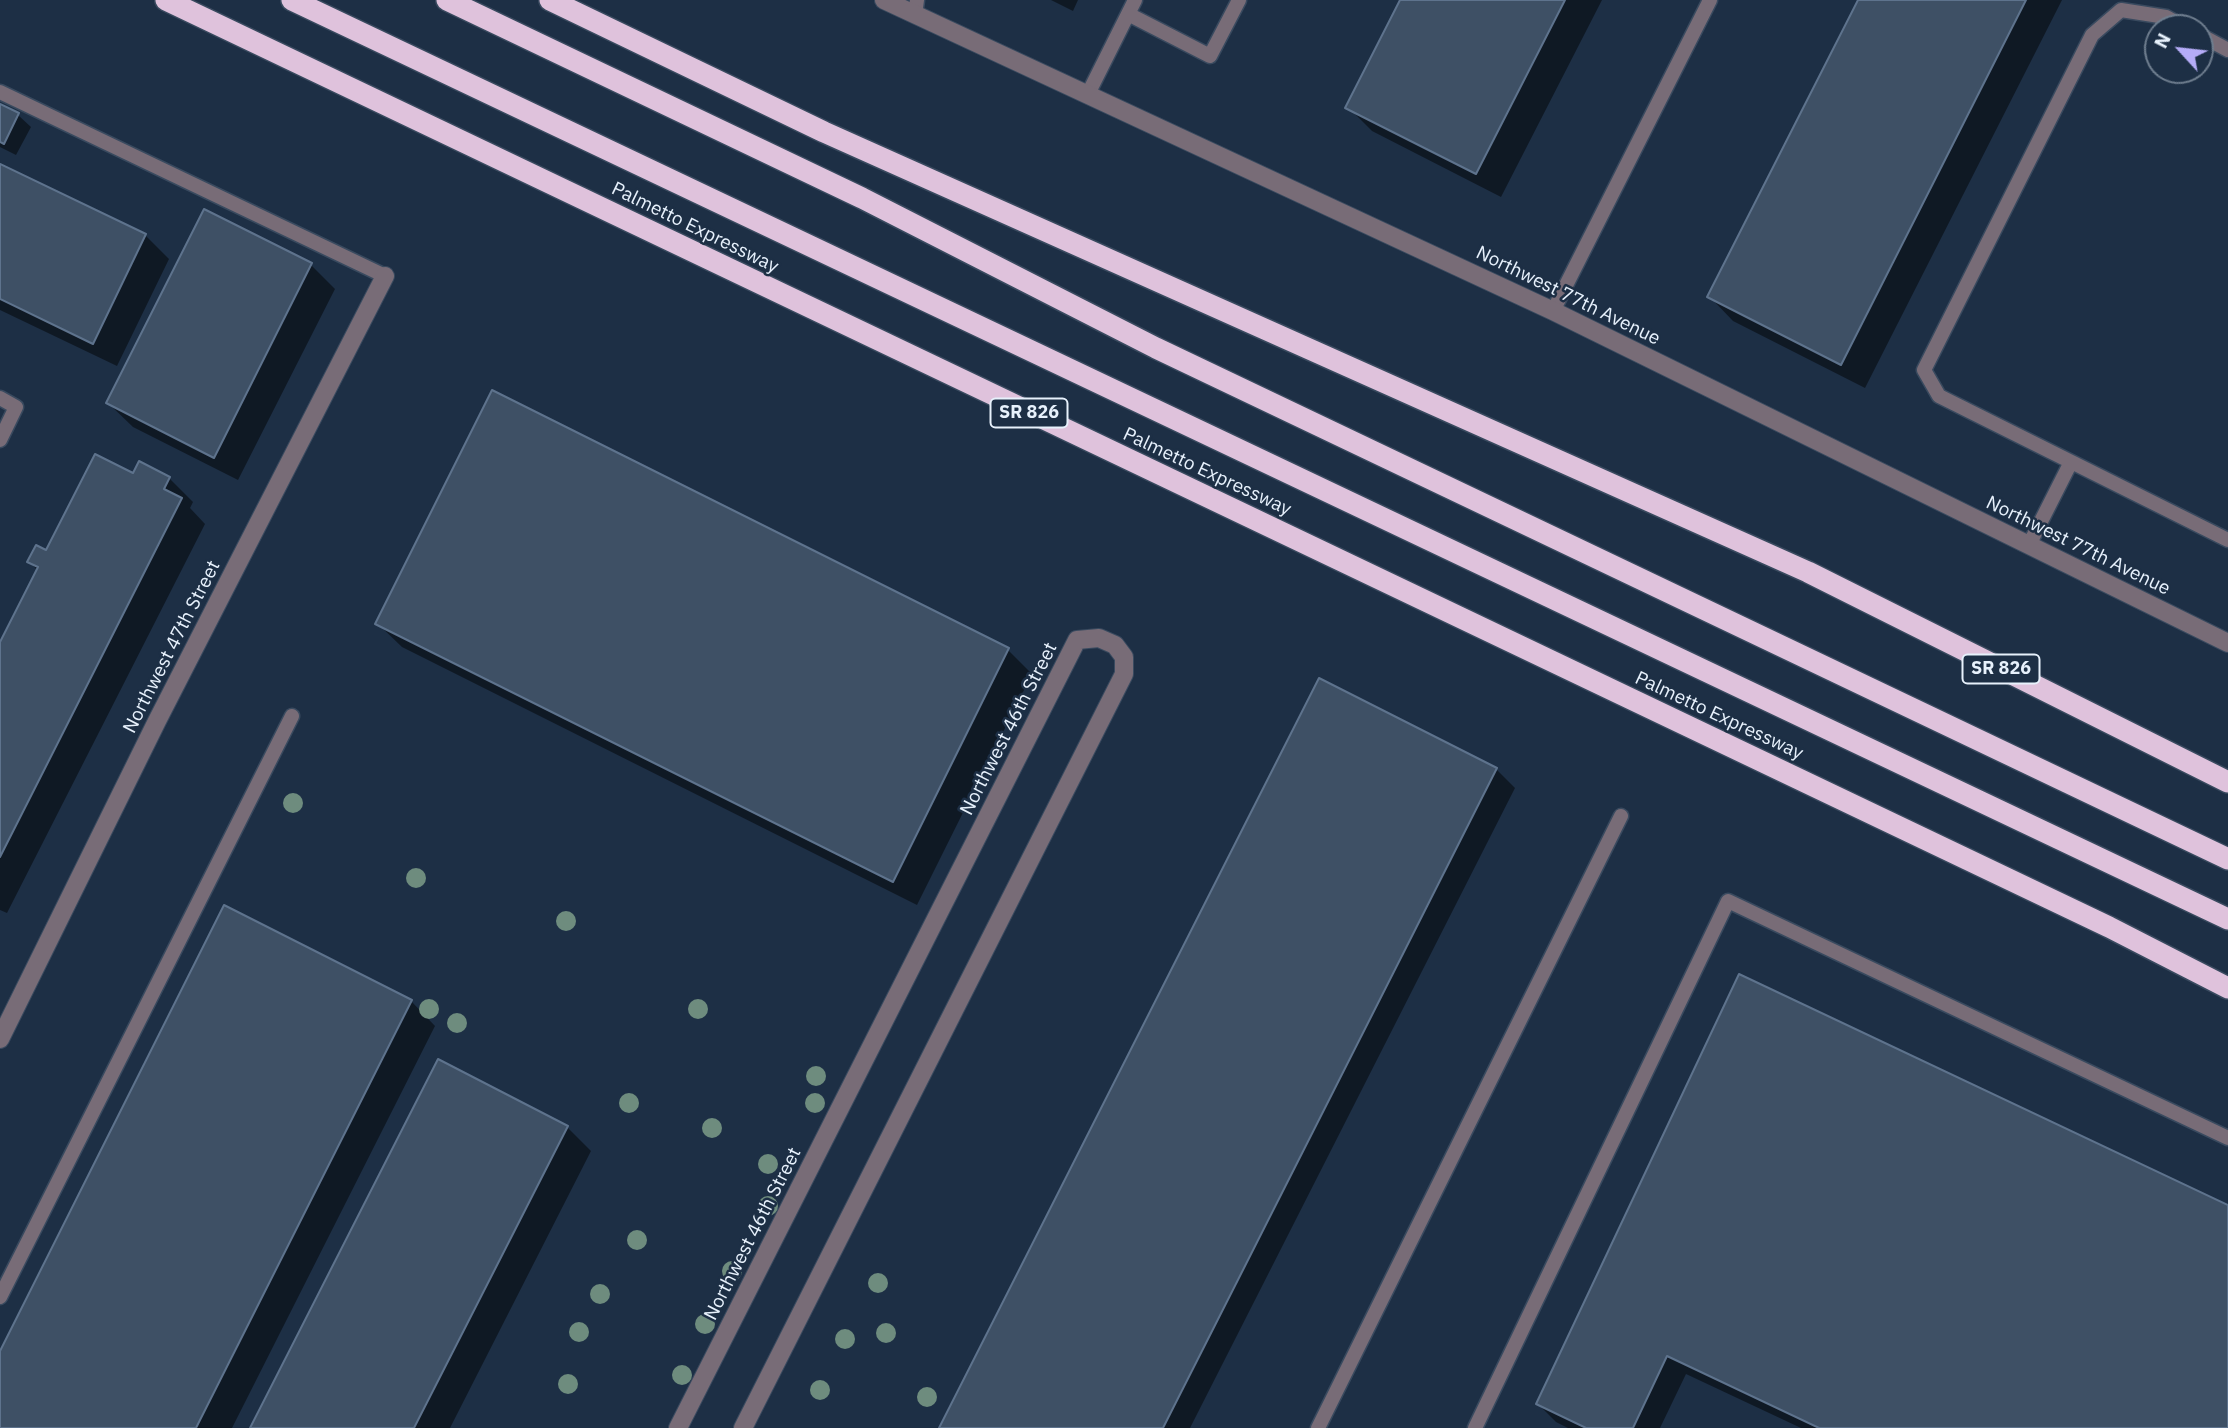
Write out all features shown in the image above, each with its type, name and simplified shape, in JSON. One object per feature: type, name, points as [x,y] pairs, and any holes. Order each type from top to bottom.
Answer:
[{"type":"highway","name":"Palmetto Expressway","points":[[166,0],[2109,927],[2228,988]]},
{"type":"highway","points":[[292,0],[2223,917]]},
{"type":"highway","points":[[447,0],[862,198],[1156,348],[2228,859]]},
{"type":"highway","name":"SR 826","points":[[550,0],[824,132],[1808,572],[2228,782]]},
{"type":"highway","points":[[2194,766],[2228,776]]},
{"type":"street","name":"Northwest 77th Avenue","points":[[884,0],[916,7],[1088,94],[1553,311],[2228,643]]},
{"type":"street","name":"Northwest 47th Street","points":[[0,1040],[157,721],[385,276]]},
{"type":"street","name":"Northwest 46th Street","points":[[678,1428],[1077,640],[1099,638],[1115,645],[1124,657],[1124,674],[743,1428]]},
{"type":"lane","points":[[1088,94],[1135,0]]},
{"type":"lane","points":[[1128,14],[1210,56],[1239,0]]},
{"type":"lane","points":[[1553,311],[1710,0]]},
{"type":"lane","points":[[2144,14],[2121,10],[2092,35],[1924,370],[1939,396],[2228,540]]},
{"type":"lane","points":[[0,92],[385,276]]},
{"type":"lane","points":[[0,398],[16,407],[0,440]]},
{"type":"lane","points":[[2029,545],[2071,462]]},
{"type":"lane","points":[[0,1297],[292,716]]},
{"type":"lane","points":[[1318,1428],[1620,816]]},
{"type":"lane","points":[[1475,1428],[1728,901],[2228,1138]]},
{"type":"building","points":[[1400,0],[1565,0],[1476,174],[1345,108]]},
{"type":"building","points":[[1858,0],[2026,0],[1841,365],[1707,297]]},
{"type":"building","points":[[0,104],[19,113],[4,144],[0,142]]},
{"type":"building","points":[[0,164],[146,234],[93,344],[0,299]]},
{"type":"building","points":[[204,209],[312,263],[214,458],[106,403]]},
{"type":"building","points":[[492,390],[1009,648],[893,882],[375,624]]},
{"type":"building","points":[[95,454],[133,473],[139,461],[170,477],[164,489],[182,498],[0,857],[0,642],[38,567],[27,562],[36,545],[46,550]]},
{"type":"building","points":[[1319,678],[1497,768],[1163,1428],[939,1428]]},
{"type":"building","points":[[224,905],[412,1000],[196,1428],[0,1428],[0,1351]]},
{"type":"building","points":[[1739,974],[2228,1205],[2228,1428],[1819,1428],[1667,1356],[1633,1428],[1586,1428],[1536,1404]]},
{"type":"building","points":[[438,1059],[568,1126],[414,1428],[250,1428]]}]
